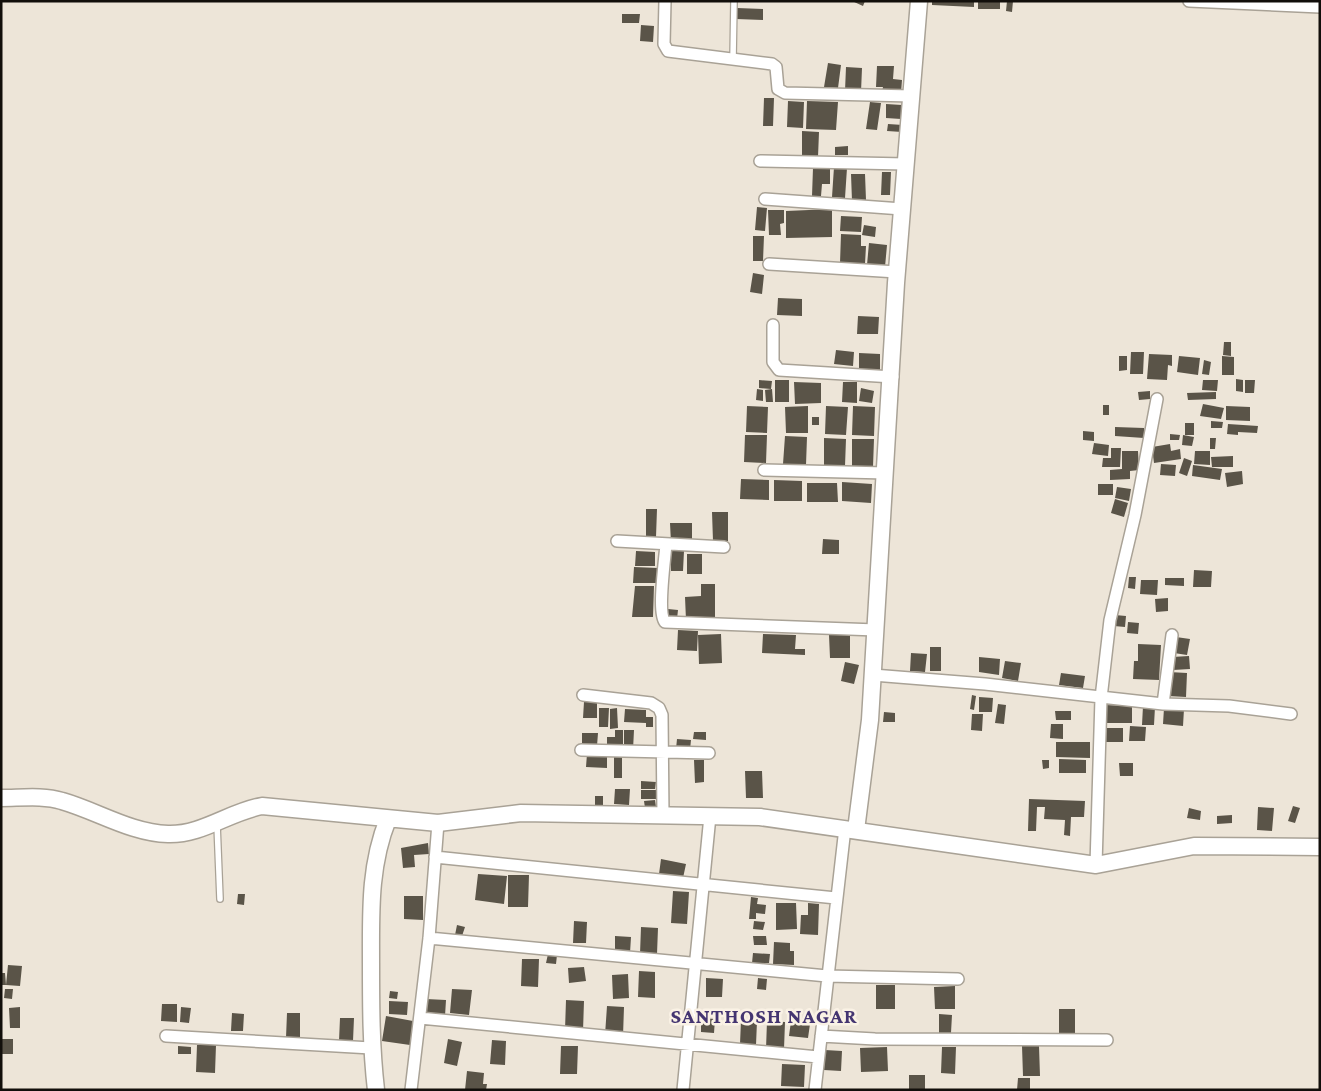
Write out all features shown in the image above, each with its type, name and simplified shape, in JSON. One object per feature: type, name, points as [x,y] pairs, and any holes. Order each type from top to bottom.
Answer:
[{"type":"main road","points":[[851,829],[870,720],[897,272],[919,1]]},
{"type":"main road","points":[[1,798],[55,799],[128,826],[167,834],[195,832],[247,809],[262,806],[438,826],[521,813],[760,816],[1096,865],[1194,846],[1320,847]]},
{"type":"main road","points":[[376,1090],[371,1048],[371,897],[379,842],[388,820]]},
{"type":"street","points":[[665,1],[664,44],[668,51],[772,64],[776,68],[781,92],[912,96]]},
{"type":"street","points":[[1189,1],[1320,7]]},
{"type":"street","points":[[760,161],[906,164]]},
{"type":"street","points":[[765,199],[902,209]]},
{"type":"street","points":[[769,264],[897,272]]},
{"type":"street","points":[[773,325],[773,362],[779,370],[892,377]]},
{"type":"street","points":[[1096,865],[1101,698],[1110,620],[1158,399]]},
{"type":"street","points":[[764,470],[886,473]]},
{"type":"street","points":[[617,541],[724,547]]},
{"type":"street","points":[[666,544],[662,606],[662,619],[665,622],[876,630]]},
{"type":"street","points":[[1163,704],[1172,635]]},
{"type":"street","points":[[873,675],[985,684],[1163,704],[1229,706],[1291,714]]},
{"type":"street","points":[[583,695],[651,703],[659,708],[662,714],[663,815]]},
{"type":"street","points":[[581,750],[709,753]]},
{"type":"street","points":[[682,1090],[710,816]]},
{"type":"street","points":[[411,1090],[429,938],[438,826]]},
{"type":"street","points":[[815,1090],[836,898],[851,829]]},
{"type":"street","points":[[436,852],[704,886],[836,898]]},
{"type":"street","points":[[429,938],[827,976],[958,979]]},
{"type":"street","points":[[420,1018],[818,1057]]},
{"type":"street","points":[[166,1036],[371,1048]]},
{"type":"street","points":[[821,1036],[875,1039],[1107,1040]]},
{"type":"lane","points":[[733,59],[734,1]]},
{"type":"lane","points":[[217,822],[220,899]]},
{"type":"building","points":[[852,1],[865,1],[863,6]]},
{"type":"building","points":[[932,1],[974,1],[974,7],[932,5]]},
{"type":"building","points":[[978,1],[1000,1],[1000,9],[978,9]]},
{"type":"building","points":[[1007,1],[1013,1],[1012,12],[1006,11]]},
{"type":"building","points":[[737,8],[763,9],[763,20],[736,19]]},
{"type":"building","points":[[622,14],[640,14],[639,23],[622,23]]},
{"type":"building","points":[[641,25],[654,26],[653,42],[640,41]]},
{"type":"building","points":[[828,63],[841,65],[838,88],[824,87]]},
{"type":"building","points":[[877,66],[894,66],[893,79],[902,80],[901,93],[882,91],[883,87],[876,87]]},
{"type":"building","points":[[846,67],[862,68],[861,92],[845,91]]},
{"type":"building","points":[[764,98],[774,98],[773,126],[763,126]]},
{"type":"building","points":[[788,101],[804,102],[803,128],[787,127]]},
{"type":"building","points":[[807,101],[838,102],[836,130],[806,129]]},
{"type":"building","points":[[870,102],[881,103],[877,130],[866,129]]},
{"type":"building","points":[[886,104],[902,105],[901,119],[886,118]]},
{"type":"building","points":[[888,124],[903,125],[902,132],[887,131]]},
{"type":"building","points":[[802,131],[819,132],[818,157],[802,157]]},
{"type":"building","points":[[848,146],[848,155],[835,155],[835,147]]},
{"type":"building","points":[[834,167],[847,168],[845,198],[832,197]]},
{"type":"building","points":[[813,168],[830,169],[830,184],[822,184],[821,196],[812,196]]},
{"type":"building","points":[[882,172],[891,172],[890,195],[881,195]]},
{"type":"building","points":[[851,174],[865,174],[866,200],[852,201]]},
{"type":"building","points":[[757,207],[767,208],[765,231],[755,230]]},
{"type":"building","points":[[832,209],[832,237],[786,238],[786,211]]},
{"type":"building","points":[[768,210],[784,210],[784,223],[780,224],[781,235],[769,235]]},
{"type":"building","points":[[841,216],[862,217],[861,232],[840,231]]},
{"type":"building","points":[[864,225],[876,227],[875,237],[862,235]]},
{"type":"building","points":[[841,234],[861,235],[861,246],[866,246],[865,264],[840,263]]},
{"type":"building","points":[[753,236],[764,236],[763,261],[753,261]]},
{"type":"building","points":[[869,243],[887,245],[885,267],[867,265]]},
{"type":"building","points":[[753,273],[764,275],[762,294],[750,292]]},
{"type":"building","points":[[778,298],[802,299],[802,316],[777,315]]},
{"type":"building","points":[[858,316],[879,317],[878,334],[857,334]]},
{"type":"building","points":[[1224,342],[1231,342],[1231,356],[1223,355]]},
{"type":"building","points":[[836,350],[854,352],[853,366],[834,364]]},
{"type":"building","points":[[1131,352],[1144,352],[1143,374],[1130,374]]},
{"type":"building","points":[[859,353],[880,354],[880,371],[859,371]]},
{"type":"building","points":[[1149,354],[1172,355],[1172,366],[1168,365],[1167,380],[1147,379]]},
{"type":"building","points":[[1119,356],[1127,356],[1127,370],[1119,371]]},
{"type":"building","points":[[1179,356],[1200,358],[1198,375],[1177,372]]},
{"type":"building","points":[[1222,356],[1234,357],[1234,375],[1222,375]]},
{"type":"building","points":[[1204,360],[1211,362],[1209,375],[1202,374]]},
{"type":"building","points":[[1236,379],[1243,380],[1243,392],[1236,391]]},
{"type":"building","points":[[759,380],[772,381],[771,389],[759,388]]},
{"type":"building","points":[[775,380],[789,380],[789,402],[775,402]]},
{"type":"building","points":[[1203,380],[1218,380],[1217,391],[1202,390]]},
{"type":"building","points":[[1245,380],[1255,380],[1254,393],[1245,393]]},
{"type":"building","points":[[794,382],[821,383],[821,403],[795,404]]},
{"type":"building","points":[[843,382],[857,382],[857,403],[842,402]]},
{"type":"building","points":[[861,388],[874,391],[872,403],[859,401]]},
{"type":"building","points":[[757,389],[763,390],[763,401],[756,400]]},
{"type":"building","points":[[772,389],[773,402],[766,402],[765,390]]},
{"type":"building","points":[[1150,391],[1150,399],[1139,400],[1138,392]]},
{"type":"building","points":[[1216,392],[1216,399],[1188,400],[1187,393]]},
{"type":"building","points":[[1203,404],[1224,408],[1221,419],[1200,416]]},
{"type":"building","points":[[1103,405],[1109,405],[1109,415],[1103,415]]},
{"type":"building","points":[[747,406],[768,407],[767,433],[746,432]]},
{"type":"building","points":[[808,406],[808,433],[786,433],[785,407]]},
{"type":"building","points":[[826,406],[848,407],[846,435],[825,434]]},
{"type":"building","points":[[853,406],[875,407],[874,436],[852,435]]},
{"type":"building","points":[[1226,406],[1250,407],[1250,421],[1226,420]]},
{"type":"building","points":[[812,417],[819,417],[819,425],[812,425]]},
{"type":"building","points":[[1211,421],[1223,422],[1222,428],[1211,428]]},
{"type":"building","points":[[1185,423],[1194,423],[1194,435],[1185,435]]},
{"type":"building","points":[[1228,424],[1258,426],[1257,433],[1238,432],[1238,435],[1227,434]]},
{"type":"building","points":[[1115,427],[1144,428],[1144,438],[1115,436]]},
{"type":"building","points":[[1083,431],[1094,432],[1094,441],[1083,440]]},
{"type":"building","points":[[1170,434],[1180,435],[1179,440],[1170,440]]},
{"type":"building","points":[[745,435],[767,435],[766,463],[744,462]]},
{"type":"building","points":[[1183,435],[1194,437],[1192,446],[1182,445]]},
{"type":"building","points":[[785,436],[807,437],[806,465],[783,464]]},
{"type":"building","points":[[824,438],[846,439],[845,466],[824,465]]},
{"type":"building","points":[[1210,438],[1216,438],[1215,449],[1210,449]]},
{"type":"building","points":[[852,439],[874,439],[873,467],[852,466]]},
{"type":"building","points":[[1094,443],[1109,445],[1108,456],[1092,454]]},
{"type":"building","points":[[1170,444],[1171,451],[1180,449],[1181,459],[1154,463],[1152,447]]},
{"type":"building","points":[[1111,448],[1121,448],[1120,467],[1102,467],[1103,458],[1111,458]]},
{"type":"building","points":[[1122,451],[1138,451],[1139,470],[1130,471],[1130,479],[1110,480],[1110,470],[1122,469]]},
{"type":"building","points":[[1195,451],[1210,451],[1210,465],[1194,464]]},
{"type":"building","points":[[1233,456],[1233,467],[1212,467],[1211,457]]},
{"type":"building","points":[[1184,458],[1192,461],[1187,476],[1179,473]]},
{"type":"building","points":[[1161,464],[1176,465],[1175,476],[1160,475]]},
{"type":"building","points":[[1193,465],[1222,469],[1220,480],[1192,476]]},
{"type":"building","points":[[1242,471],[1243,484],[1227,487],[1225,473]]},
{"type":"building","points":[[741,479],[769,480],[769,500],[740,499]]},
{"type":"building","points":[[774,480],[802,481],[802,501],[774,501]]},
{"type":"building","points":[[842,482],[872,484],[871,503],[842,501]]},
{"type":"building","points":[[807,483],[837,483],[838,502],[807,502]]},
{"type":"building","points":[[1098,484],[1113,484],[1113,495],[1098,495]]},
{"type":"building","points":[[1117,487],[1131,489],[1129,501],[1115,498]]},
{"type":"building","points":[[1115,499],[1128,503],[1124,517],[1111,513]]},
{"type":"building","points":[[646,509],[657,509],[656,537],[646,537]]},
{"type":"building","points":[[712,512],[728,512],[728,541],[713,541]]},
{"type":"building","points":[[670,523],[692,523],[692,542],[671,543]]},
{"type":"building","points":[[823,539],[839,540],[839,554],[822,554]]},
{"type":"building","points":[[671,550],[684,551],[683,571],[671,571]]},
{"type":"building","points":[[636,551],[655,552],[655,566],[635,566]]},
{"type":"building","points":[[687,554],[702,554],[702,574],[687,574]]},
{"type":"building","points":[[634,567],[658,568],[657,583],[633,583]]},
{"type":"building","points":[[1194,570],[1212,571],[1211,587],[1193,587]]},
{"type":"building","points":[[1129,577],[1136,577],[1135,589],[1128,588]]},
{"type":"building","points":[[1165,578],[1184,578],[1184,586],[1165,585]]},
{"type":"building","points":[[1141,580],[1158,580],[1157,595],[1140,594]]},
{"type":"building","points":[[701,584],[715,584],[715,619],[686,620],[685,597],[701,596]]},
{"type":"building","points":[[635,586],[654,586],[653,617],[632,617]]},
{"type":"building","points":[[1168,598],[1168,611],[1156,612],[1155,599]]},
{"type":"building","points":[[668,609],[678,610],[677,619],[667,617]]},
{"type":"building","points":[[1115,615],[1126,616],[1125,627],[1114,626]]},
{"type":"building","points":[[1128,622],[1139,623],[1138,634],[1127,633]]},
{"type":"building","points":[[678,630],[698,631],[697,651],[677,650]]},
{"type":"building","points":[[721,634],[722,663],[699,664],[698,635]]},
{"type":"building","points":[[763,634],[796,635],[795,649],[805,649],[805,655],[762,653]]},
{"type":"building","points":[[829,635],[850,635],[850,658],[830,658]]},
{"type":"building","points":[[1176,637],[1190,639],[1187,655],[1174,653]]},
{"type":"building","points":[[1138,644],[1161,645],[1159,680],[1133,679],[1134,661],[1138,661]]},
{"type":"building","points":[[930,647],[941,647],[941,671],[930,671]]},
{"type":"building","points":[[911,653],[927,654],[925,672],[910,671]]},
{"type":"building","points":[[1189,656],[1190,669],[1173,670],[1172,657]]},
{"type":"building","points":[[979,657],[1000,659],[999,675],[979,672]]},
{"type":"building","points":[[1005,661],[1021,663],[1018,681],[1002,678]]},
{"type":"building","points":[[845,662],[859,665],[854,684],[841,681]]},
{"type":"building","points":[[1169,672],[1187,673],[1186,697],[1168,696]]},
{"type":"building","points":[[1061,673],[1085,676],[1083,688],[1059,685]]},
{"type":"building","points":[[972,695],[976,696],[974,710],[970,709]]},
{"type":"building","points":[[979,697],[993,698],[992,712],[979,712]]},
{"type":"building","points":[[584,702],[597,702],[597,718],[583,718]]},
{"type":"building","points":[[998,704],[1006,705],[1004,724],[995,723]]},
{"type":"building","points":[[1104,705],[1132,706],[1132,723],[1104,723]]},
{"type":"building","points":[[1143,706],[1155,707],[1154,725],[1142,725]]},
{"type":"building","points":[[599,708],[609,708],[608,727],[599,727]]},
{"type":"building","points":[[617,708],[618,728],[610,729],[610,709]]},
{"type":"building","points":[[1164,708],[1184,709],[1183,726],[1163,724]]},
{"type":"building","points":[[625,709],[646,710],[646,717],[653,717],[653,727],[646,727],[646,723],[624,722]]},
{"type":"building","points":[[1055,711],[1071,711],[1071,720],[1056,720]]},
{"type":"building","points":[[884,712],[895,713],[895,722],[883,722]]},
{"type":"building","points":[[972,714],[983,714],[982,731],[971,730]]},
{"type":"building","points":[[1051,724],[1063,724],[1063,739],[1050,738]]},
{"type":"building","points":[[1130,726],[1146,727],[1145,741],[1129,741]]},
{"type":"building","points":[[1106,728],[1123,728],[1123,742],[1106,742]]},
{"type":"building","points":[[615,730],[623,730],[623,747],[607,747],[607,737],[615,737]]},
{"type":"building","points":[[624,730],[634,730],[633,750],[624,750]]},
{"type":"building","points":[[694,732],[706,732],[706,740],[693,739]]},
{"type":"building","points":[[582,733],[598,733],[597,746],[582,746]]},
{"type":"building","points":[[677,739],[691,740],[690,750],[676,749]]},
{"type":"building","points":[[1056,742],[1090,742],[1090,758],[1056,757]]},
{"type":"building","points":[[587,754],[607,755],[607,768],[586,767]]},
{"type":"building","points":[[614,754],[622,754],[622,778],[614,778]]},
{"type":"building","points":[[1059,759],[1086,760],[1086,773],[1059,773]]},
{"type":"building","points":[[694,760],[704,760],[704,782],[695,783]]},
{"type":"building","points":[[1042,760],[1049,760],[1049,768],[1043,769]]},
{"type":"building","points":[[1119,763],[1133,763],[1133,776],[1120,776]]},
{"type":"building","points":[[745,771],[762,771],[763,798],[746,798]]},
{"type":"building","points":[[641,781],[656,782],[655,789],[641,789]]},
{"type":"building","points":[[615,789],[630,789],[629,805],[614,804]]},
{"type":"building","points":[[641,790],[656,790],[656,799],[641,799]]},
{"type":"building","points":[[595,796],[603,796],[603,807],[595,807]]},
{"type":"building","points":[[1029,799],[1085,801],[1084,817],[1071,817],[1070,836],[1064,835],[1065,820],[1044,819],[1045,807],[1037,807],[1036,831],[1028,831]]},
{"type":"building","points":[[655,800],[656,807],[645,808],[644,801]]},
{"type":"building","points":[[1293,806],[1300,808],[1295,823],[1288,821]]},
{"type":"building","points":[[1258,807],[1274,808],[1272,831],[1257,830]]},
{"type":"building","points":[[1189,808],[1201,811],[1200,820],[1187,818]]},
{"type":"building","points":[[1232,815],[1232,823],[1217,824],[1217,816]]},
{"type":"building","points":[[428,843],[429,854],[414,855],[415,867],[403,868],[401,848]]},
{"type":"building","points":[[661,859],[686,864],[683,878],[659,874]]},
{"type":"building","points":[[478,874],[507,876],[504,904],[475,900]]},
{"type":"building","points":[[508,875],[529,875],[528,907],[508,907]]},
{"type":"building","points":[[673,891],[689,892],[687,924],[671,923]]},
{"type":"building","points":[[238,894],[245,894],[244,905],[237,904]]},
{"type":"building","points":[[404,896],[423,896],[423,920],[404,919]]},
{"type":"building","points":[[751,897],[758,898],[757,904],[766,905],[765,914],[756,913],[756,919],[749,919]]},
{"type":"building","points":[[776,903],[796,903],[797,929],[776,930]]},
{"type":"building","points":[[808,903],[819,904],[818,935],[800,934],[801,915],[808,915]]},
{"type":"building","points":[[574,921],[587,922],[586,943],[573,943]]},
{"type":"building","points":[[754,921],[765,922],[763,930],[753,929]]},
{"type":"building","points":[[457,925],[465,927],[462,936],[455,935]]},
{"type":"building","points":[[641,927],[658,928],[657,954],[640,954]]},
{"type":"building","points":[[615,936],[631,937],[630,953],[615,952]]},
{"type":"building","points":[[753,936],[766,936],[767,945],[754,945]]},
{"type":"building","points":[[774,942],[790,943],[790,951],[794,951],[794,965],[773,964]]},
{"type":"building","points":[[753,953],[770,954],[769,963],[752,963]]},
{"type":"building","points":[[548,954],[557,955],[556,964],[546,963]]},
{"type":"building","points":[[522,959],[539,959],[538,987],[521,986]]},
{"type":"building","points":[[8,965],[22,966],[20,986],[6,985]]},
{"type":"building","points":[[584,967],[586,981],[569,983],[568,968]]},
{"type":"building","points":[[639,971],[655,972],[655,998],[638,997]]},
{"type":"building","points":[[1,973],[5,973],[6,985],[1,985]]},
{"type":"building","points":[[628,974],[629,998],[613,999],[612,975]]},
{"type":"building","points":[[706,978],[723,979],[722,997],[706,997]]},
{"type":"building","points":[[758,978],[767,979],[766,990],[757,989]]},
{"type":"building","points":[[876,985],[895,985],[895,1009],[876,1009]]},
{"type":"building","points":[[955,986],[955,1009],[935,1009],[934,987]]},
{"type":"building","points":[[5,989],[13,989],[12,999],[4,998]]},
{"type":"building","points":[[452,989],[472,990],[469,1015],[450,1013]]},
{"type":"building","points":[[390,991],[398,992],[397,999],[389,998]]},
{"type":"building","points":[[426,999],[446,1000],[445,1016],[426,1015]]},
{"type":"building","points":[[566,1000],[584,1001],[583,1031],[565,1030]]},
{"type":"building","points":[[389,1001],[408,1002],[407,1015],[389,1014]]},
{"type":"building","points":[[162,1004],[177,1004],[177,1022],[161,1021]]},
{"type":"building","points":[[607,1006],[624,1007],[623,1036],[605,1035]]},
{"type":"building","points":[[20,1007],[20,1028],[10,1028],[9,1008]]},
{"type":"building","points":[[181,1007],[191,1008],[189,1023],[180,1022]]},
{"type":"building","points":[[1059,1009],[1075,1009],[1075,1033],[1059,1033]]},
{"type":"building","points":[[232,1013],[244,1014],[243,1031],[231,1031]]},
{"type":"building","points":[[287,1013],[300,1013],[300,1038],[286,1038]]},
{"type":"building","points":[[939,1014],[952,1015],[951,1033],[939,1033]]},
{"type":"building","points":[[386,1016],[413,1021],[410,1045],[382,1041]]},
{"type":"building","points":[[340,1018],[354,1018],[353,1041],[339,1041]]},
{"type":"building","points":[[701,1018],[715,1019],[714,1033],[701,1032]]},
{"type":"building","points":[[741,1020],[757,1021],[756,1045],[740,1044]]},
{"type":"building","points":[[767,1021],[785,1022],[784,1049],[766,1049]]},
{"type":"building","points":[[791,1021],[810,1024],[808,1038],[789,1036]]},
{"type":"building","points":[[1,1039],[13,1039],[13,1054],[1,1054]]},
{"type":"building","points":[[448,1039],[462,1042],[457,1066],[444,1063]]},
{"type":"building","points":[[492,1040],[506,1041],[505,1065],[490,1064]]},
{"type":"building","points":[[197,1045],[216,1045],[215,1073],[196,1072]]},
{"type":"building","points":[[178,1046],[191,1047],[191,1054],[178,1054]]},
{"type":"building","points":[[561,1046],[578,1046],[577,1074],[560,1074]]},
{"type":"building","points":[[1022,1046],[1039,1046],[1040,1076],[1023,1076]]},
{"type":"building","points":[[887,1047],[888,1071],[861,1072],[860,1048]]},
{"type":"building","points":[[942,1047],[956,1047],[955,1074],[941,1073]]},
{"type":"building","points":[[825,1050],[842,1051],[841,1071],[824,1070]]},
{"type":"building","points":[[782,1064],[805,1065],[804,1087],[781,1086]]},
{"type":"building","points":[[467,1071],[484,1073],[483,1084],[487,1084],[486,1090],[465,1090]]},
{"type":"building","points":[[909,1075],[925,1075],[925,1090],[909,1090]]},
{"type":"building","points":[[1018,1078],[1030,1078],[1030,1090],[1017,1090]]},
{"type":"district","name":"SANTHOSH NAGAR","points":[[764,1016]]}]
